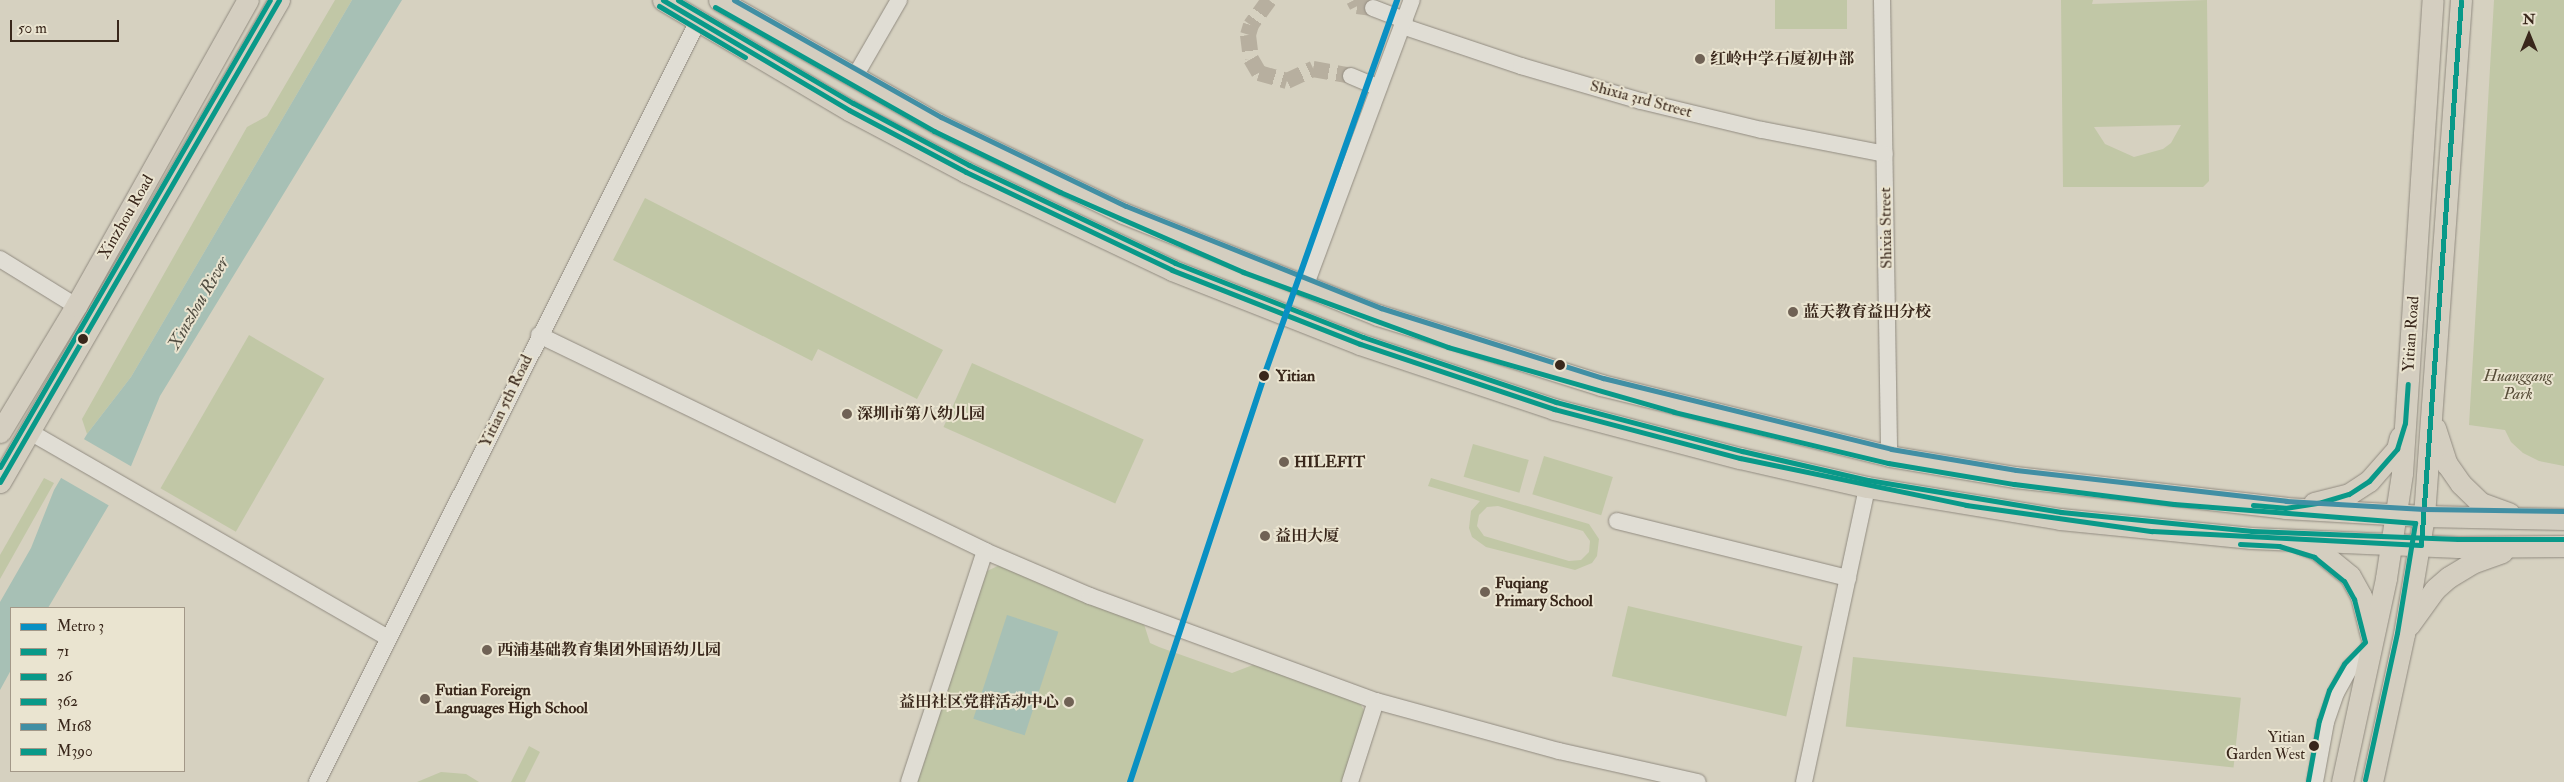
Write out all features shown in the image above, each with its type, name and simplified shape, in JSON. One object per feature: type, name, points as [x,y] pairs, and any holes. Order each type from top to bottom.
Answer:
[{"type":"main road","name":"Xinzhou Road","points":[[0,432],[76,306],[248,0]]},
{"type":"main road","name":"Xinzhou Road","points":[[0,482],[279,0]]},
{"type":"main road","points":[[663,0],[848,110],[966,172],[1154,262],[1265,309],[1455,378],[1554,409],[1692,446],[1867,487],[2060,519],[2152,530],[2280,538],[2420,545],[2564,546]]},
{"type":"main road","points":[[719,0],[938,124],[1062,186],[1184,239],[1305,287],[1450,340],[1602,385],[1889,456],[2114,491],[2285,508],[2424,516],[2564,519]]},
{"type":"main road","name":"Yitian Road","points":[[2342,782],[2373,644],[2396,514],[2405,423],[2434,0]]},
{"type":"main road","name":"Yitian Road","points":[[2372,782],[2404,634],[2424,516],[2461,0]]},
{"type":"main road","points":[[2432,411],[2441,449],[2461,484],[2480,503],[2525,519]]},
{"type":"main road","points":[[2285,508],[2348,494],[2369,481],[2397,449],[2405,423]]},
{"type":"main road","points":[[2280,538],[2318,550],[2350,576],[2361,596],[2373,644]]},
{"type":"main road","points":[[2404,634],[2418,610],[2449,578],[2480,560],[2519,547]]},
{"type":"street","points":[[854,78],[899,0]]},
{"type":"street","points":[[1305,287],[1412,0]]},
{"type":"street","name":"Shixia Street","points":[[1882,0],[1889,456]]},
{"type":"street","name":"Shixia 3rd Street","points":[[1373,8],[1404,23],[1520,66],[1641,100],[1762,130],[1884,154]]},
{"type":"street","name":"Yitian 5th Road","points":[[317,782],[539,335],[698,21]]},
{"type":"street","points":[[1350,76],[1379,88]]},
{"type":"street","points":[[0,259],[76,306]]},
{"type":"street","points":[[539,335],[985,551],[1090,596],[1376,701],[1559,751],[1698,782]]},
{"type":"street","points":[[30,432],[388,638]]},
{"type":"street","points":[[1804,782],[1867,487]]},
{"type":"street","points":[[1617,521],[1848,578]]},
{"type":"street","points":[[909,782],[985,551]]},
{"type":"street","points":[[2315,782],[2326,722],[2336,693],[2350,668],[2373,644]]},
{"type":"street","points":[[1350,782],[1376,701]]},
{"type":"green space","points":[[335,0],[352,0],[131,377],[87,434],[82,419],[247,127],[267,116]]},
{"type":"green space","points":[[1775,0],[1847,0],[1847,29],[1775,29]]},
{"type":"green space","points":[[2061,0],[2093,0],[2092,4],[2207,0],[2209,181],[2203,187],[2063,187]],"holes":[[[2181,125],[2171,143],[2163,149],[2134,157],[2105,144],[2094,127]]]},
{"type":"green space","name":"Huanggang Park","points":[[2494,0],[2564,0],[2564,466],[2539,461],[2523,453],[2511,442],[2505,430],[2469,425]]},
{"type":"green space","points":[[645,198],[943,350],[917,399],[818,349],[812,361],[613,260]]},
{"type":"green space","points":[[249,335],[324,378],[236,532],[160,488]]},
{"type":"green space","points":[[972,363],[1144,439],[1115,503],[944,427]]},
{"type":"green space","points":[[1473,444],[1529,460],[1519,493],[1464,477]]},
{"type":"green space","points":[[1544,456],[1613,477],[1601,515],[1532,494]]},
{"type":"green space","points":[[44,478],[54,483],[0,579],[0,555]]},
{"type":"green space","points":[[1431,478],[1589,524],[1599,539],[1597,556],[1592,563],[1575,570],[1486,547],[1472,537],[1469,528],[1471,511],[1480,501],[1428,486]],"holes":[[[1498,506],[1583,531],[1590,541],[1589,552],[1581,560],[1569,561],[1484,536],[1477,526],[1479,515],[1487,507]]]},
{"type":"green space","points":[[1004,563],[1143,621],[1150,643],[1159,647],[1232,673],[1258,663],[1358,700],[1368,717],[1346,782],[914,782],[983,573]]},
{"type":"green space","points":[[1628,606],[1802,646],[1786,716],[1612,676]]},
{"type":"green space","points":[[1853,657],[2241,698],[2234,767],[1846,727]]},
{"type":"green space","points":[[529,746],[540,752],[525,782],[511,782]]},
{"type":"green space","points":[[441,772],[466,774],[479,782],[417,782]]},
{"type":"water","name":"Xinzhou River","points":[[352,0],[402,0],[160,396],[129,471],[49,607],[10,607],[10,672],[0,690],[0,602],[31,548],[54,490],[87,434],[131,377]]},
{"type":"water","points":[[1007,615],[1058,632],[1025,735],[973,719]]},
{"type":"pier","points":[[82,438],[133,468],[111,506],[60,477]]},
{"type":"tunnel","points":[[1269,0],[1251,25],[1248,35],[1251,59],[1259,73],[1287,81],[1313,69],[1351,76]]},
{"type":"tunnel","points":[[1354,0],[1357,6],[1373,8]]},
{"type":"metro line","name":"3","points":[[1130,782],[1264,376],[1397,0]]},
{"type":"transit line","name":"362","points":[[0,467],[270,0]]},
{"type":"transit line","name":"M390","points":[[0,482],[279,0]]},
{"type":"transit line","name":"71","points":[[663,0],[849,110],[966,172],[1172,270],[1360,344],[1554,409],[1740,458],[1966,505],[2152,531],[2421,545],[2461,0]]},
{"type":"transit line","name":"362","points":[[678,0],[853,103],[969,165],[1175,263],[1363,337],[1556,402],[1742,451],[1868,480],[2061,512],[2252,531],[2458,539],[2564,539]]},
{"type":"transit line","name":"M168","points":[[734,0],[941,117],[1126,206],[1381,308],[1603,378],[1891,449],[2016,470],[2286,501],[2424,509],[2564,511]]},
{"type":"transit line","name":"26","points":[[659,6],[745,57]]},
{"type":"transit line","name":"26","points":[[715,7],[934,131],[1060,192],[1243,272],[1448,347],[1674,412],[1888,463],[2014,484],[2174,504],[2415,523],[2397,633],[2365,780]]},
{"type":"transit line","name":"71","points":[[2253,505],[2285,508],[2322,502],[2349,494],[2369,481],[2397,449],[2405,423],[2408,384]]},
{"type":"transit line","name":"26","points":[[2240,544],[2279,546],[2314,557],[2344,581],[2354,599],[2365,642],[2344,664],[2329,690],[2319,720],[2308,781]]},
{"type":"place","name":"红岭中学石厦初中部","points":[[1700,59]]},
{"type":"place","name":"蓝天教育益田分校","points":[[1793,312]]},
{"type":"place","name":"Yitian","points":[[1264,376]]},
{"type":"place","name":"深圳市第八幼儿园","points":[[847,414]]},
{"type":"place","name":"HILEFIT","points":[[1284,462]]},
{"type":"place","name":"益田大厦","points":[[1265,536]]},
{"type":"place","name":"Fuqiang Primary School","points":[[1485,592]]},
{"type":"place","name":"西浦基础教育集团外国语幼儿园","points":[[487,650]]},
{"type":"place","name":"Futian Foreign Languages High School","points":[[425,699]]},
{"type":"place","name":"益田社区党群活动中心","points":[[1069,702]]},
{"type":"place","name":"Yitian Garden West","points":[[2314,746]]}]
